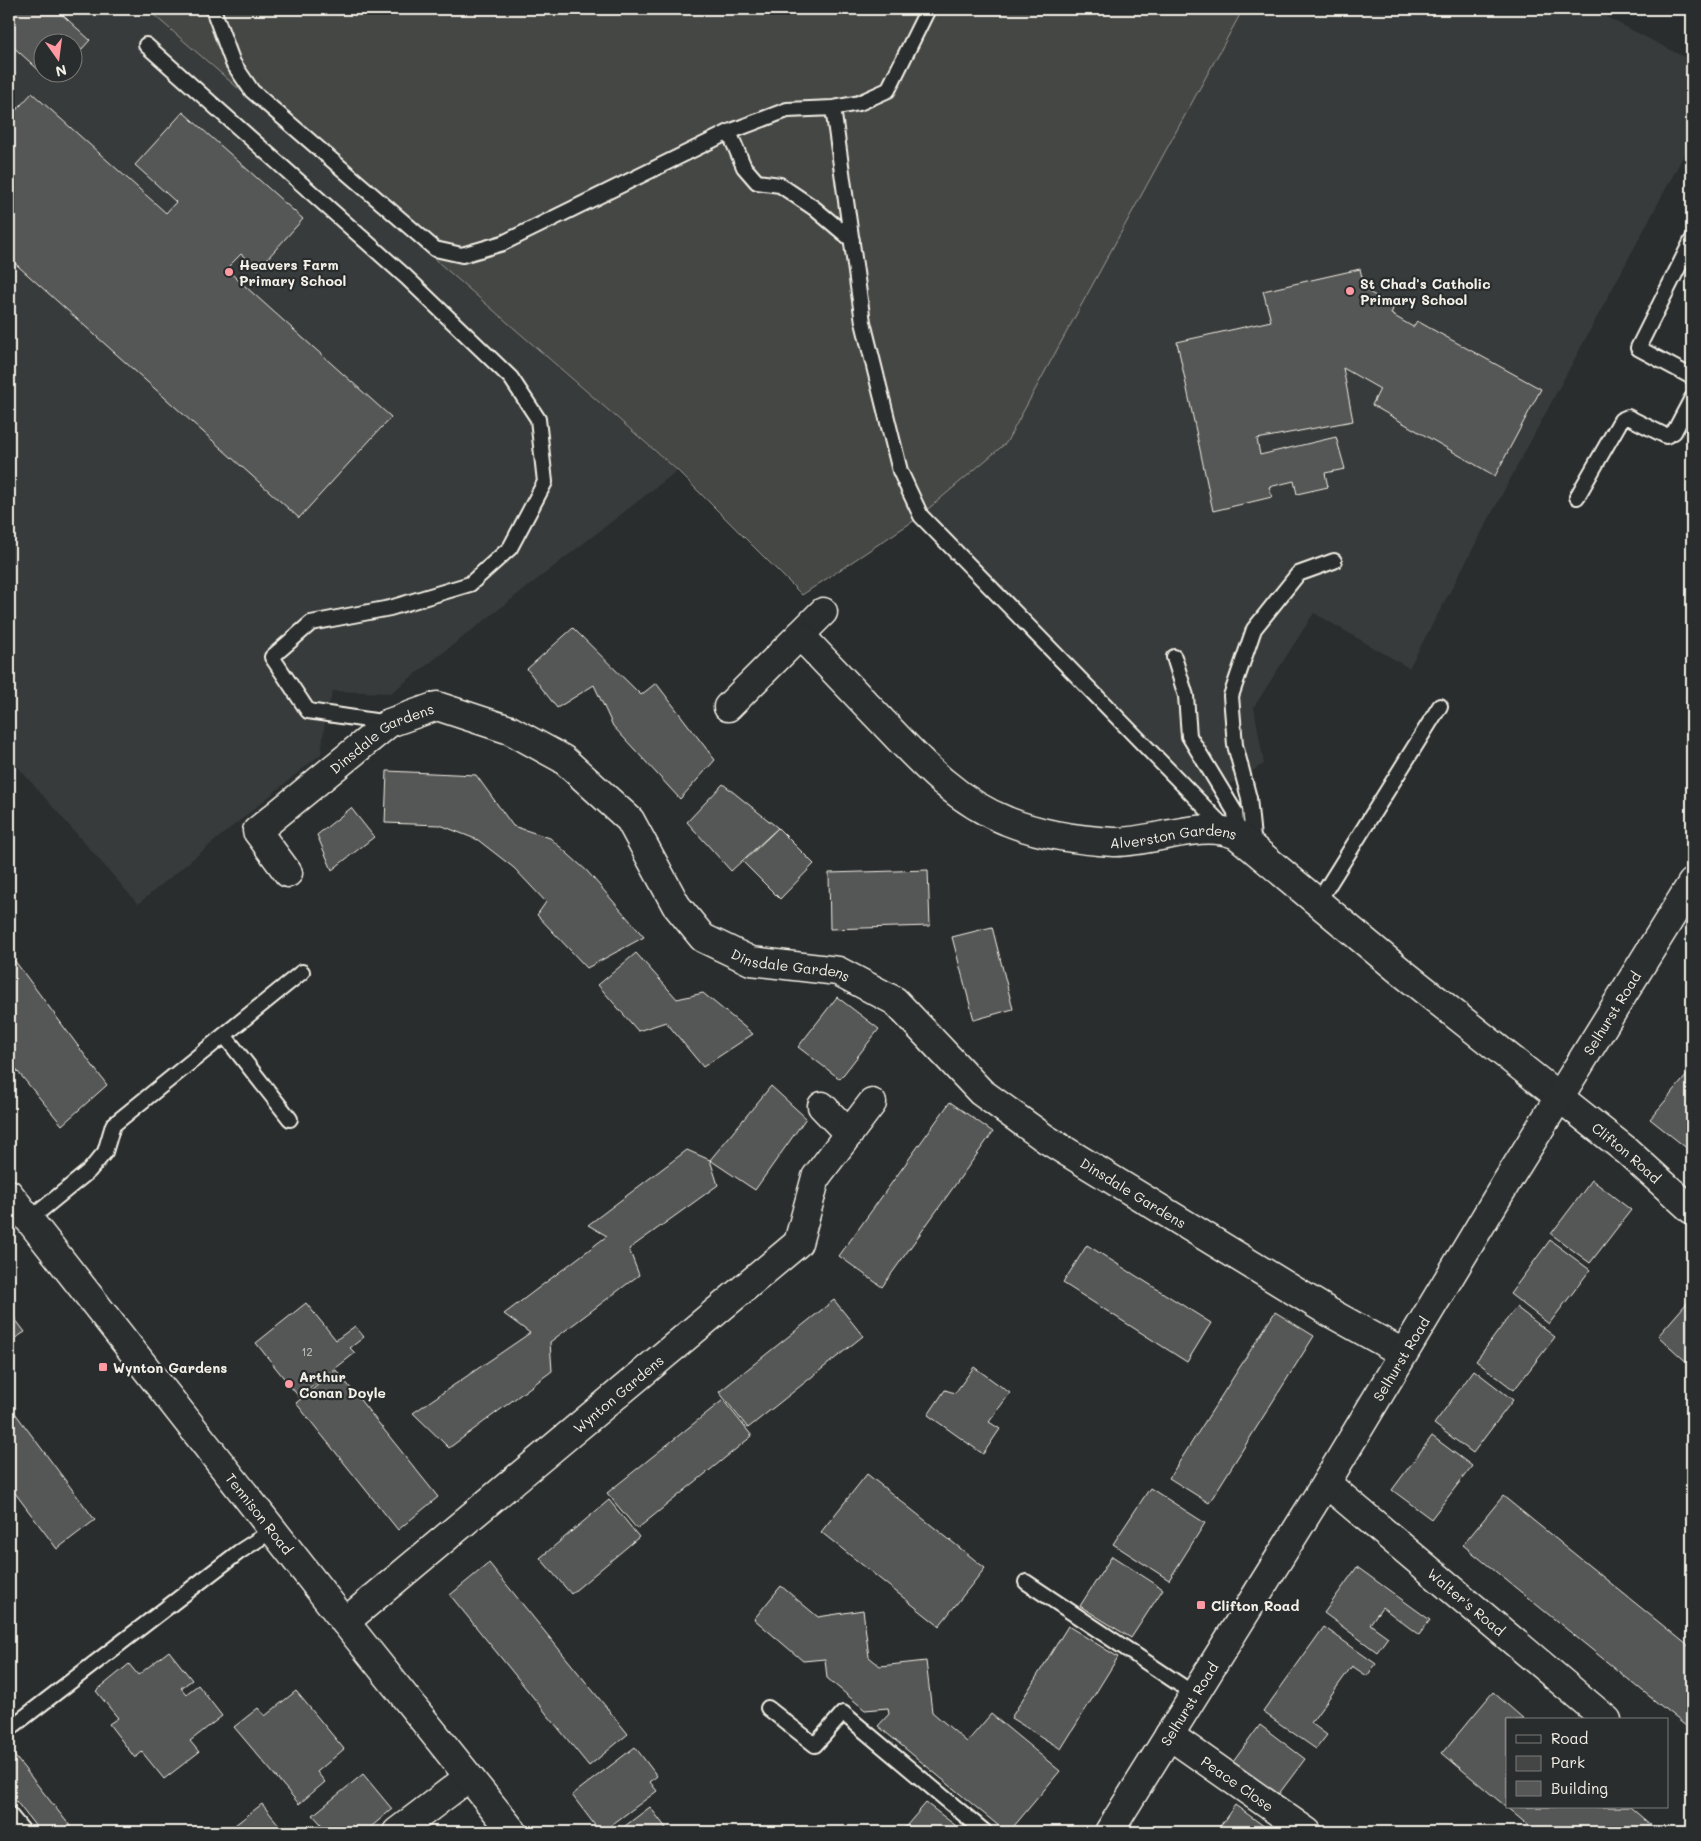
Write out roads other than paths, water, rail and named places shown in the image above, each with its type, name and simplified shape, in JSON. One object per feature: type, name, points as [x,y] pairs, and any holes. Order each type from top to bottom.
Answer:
[{"type":"street","points":[[728,707],[823,612]]},
{"type":"street","name":"Alverston Gardens","points":[[800,635],[930,772],[978,806],[1005,820],[1055,836],[1116,842],[1143,840],[1213,829],[1240,838],[1559,1099]]},
{"type":"street","name":"Dinsdale Gardens","points":[[288,873],[257,831],[389,723],[437,706],[510,730],[563,759],[630,820],[676,905],[704,938],[751,961],[838,971],[895,1001],[981,1092],[1046,1139],[1321,1307],[1403,1353]]},
{"type":"street","name":"Selhurst Road","points":[[1109,1832],[1326,1483],[1506,1183],[1692,883]]},
{"type":"street","name":"Clifton Road","points":[[1559,1099],[1627,1151],[1692,1210]]},
{"type":"street","name":"Wynton Gardens","points":[[345,1622],[798,1243],[816,1177],[872,1103]]},
{"type":"street","points":[[822,1106],[849,1134]]},
{"type":"street","name":"Tennison Road","points":[[9,1194],[345,1622],[513,1832]]},
{"type":"street","name":"Walter's Road","points":[[1326,1483],[1605,1718]]},
{"type":"street","name":"Peace Close","points":[[1169,1735],[1307,1832]]},
{"type":"street","points":[[397,1832],[470,1777]]},
{"type":"lane","points":[[213,9],[233,62],[252,91],[435,249],[462,255],[503,243],[729,132],[787,110],[833,108],[859,102],[888,90],[928,9]]},
{"type":"lane","points":[[146,45],[406,277],[511,378],[538,419],[545,482],[510,548],[470,584],[390,608],[311,623],[272,657],[308,711],[389,723]]},
{"type":"lane","points":[[833,108],[864,322],[900,471],[921,516],[1240,838]]},
{"type":"lane","points":[[729,132],[744,167],[757,182],[780,184],[814,208],[852,240]]},
{"type":"lane","points":[[1692,240],[1638,348],[1692,377]]},
{"type":"lane","points":[[1577,497],[1621,420],[1628,417],[1666,436],[1674,432],[1692,398]]},
{"type":"lane","points":[[1240,838],[1248,798],[1235,745],[1231,696],[1254,629],[1298,574],[1334,561]]},
{"type":"lane","points":[[1174,657],[1186,696],[1189,736],[1235,812],[1240,838]]},
{"type":"lane","points":[[1318,902],[1440,706]]},
{"type":"lane","points":[[29,1220],[89,1171],[105,1152],[113,1125],[302,972]]},
{"type":"lane","points":[[224,1035],[290,1119]]},
{"type":"lane","points":[[9,1729],[239,1552],[273,1530]]},
{"type":"lane","points":[[1026,1582],[1194,1694]]},
{"type":"lane","points":[[768,1708],[815,1745],[843,1713],[985,1832]]},
{"type":"lane","points":[[9,1814],[24,1832]]},
{"type":"place","name":"Heavers Farm Primary School","points":[[229,272]]},
{"type":"place","name":"St Chad's Catholic Primary School","points":[[1350,291]]},
{"type":"place","name":"Wynton Gardens","points":[[103,1367]]},
{"type":"place","name":"Arthur Conan Doyle","points":[[289,1384]]},
{"type":"place","name":"Clifton Road","points":[[1201,1605]]}]
